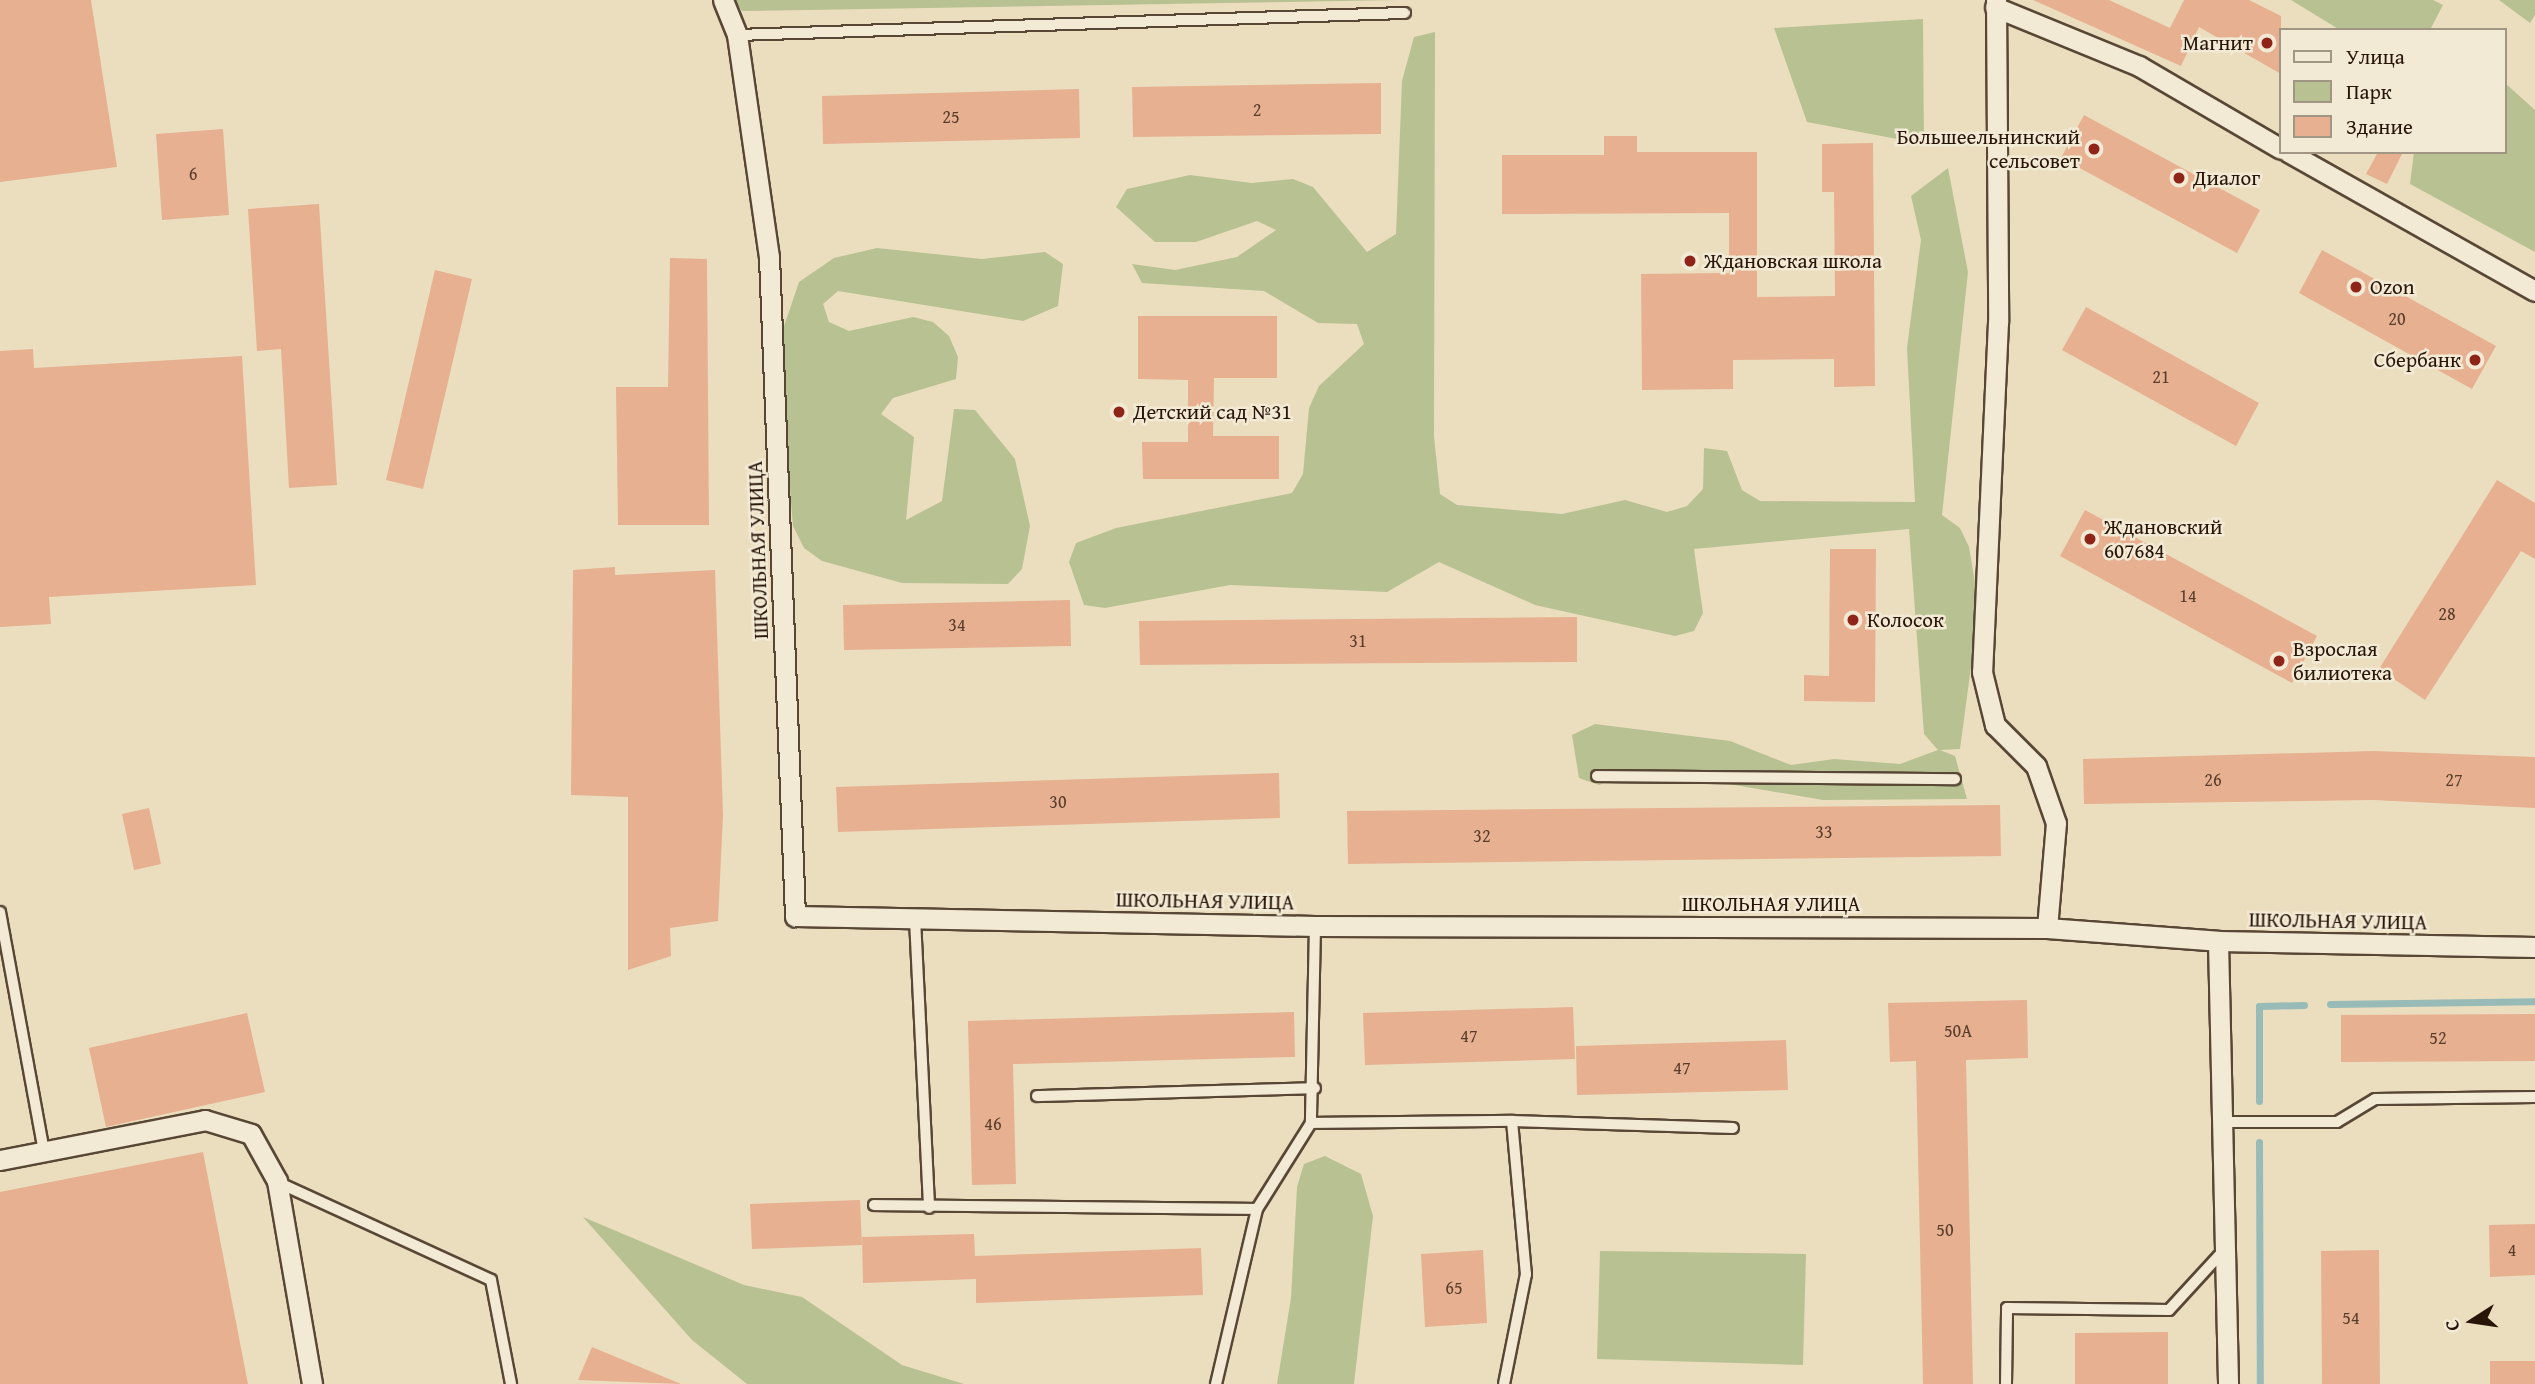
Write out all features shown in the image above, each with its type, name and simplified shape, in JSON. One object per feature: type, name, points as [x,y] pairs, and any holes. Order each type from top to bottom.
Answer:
[{"type":"street","name":"ШКОЛЬНАЯ УЛИЦА","points":[[723,0],[737,35],[769,257],[794,916],[1315,926],[2047,928],[2218,941],[2535,947]]},
{"type":"street","points":[[2047,928],[2056,823],[2036,766],[1995,725],[1982,672],[1998,322],[1996,4],[2139,66],[2280,148]]},
{"type":"street","points":[[2292,154],[2535,291]]},
{"type":"street","points":[[2218,941],[2225,1122],[2228,1384]]},
{"type":"street","points":[[0,1160],[205,1120],[251,1134],[277,1181],[312,1384]]},
{"type":"lane","points":[[737,35],[1405,13]]},
{"type":"lane","points":[[1597,776],[1955,779]]},
{"type":"lane","points":[[0,912],[44,1151]]},
{"type":"lane","points":[[915,919],[929,1208]]},
{"type":"lane","points":[[1216,1384],[1257,1209],[1311,1124],[1315,1088],[1315,926]]},
{"type":"lane","points":[[1037,1096],[1315,1088]]},
{"type":"lane","points":[[2225,1122],[2337,1122],[2375,1099],[2535,1097]]},
{"type":"lane","points":[[1311,1124],[1512,1121],[1733,1128]]},
{"type":"lane","points":[[1504,1384],[1526,1274],[1512,1121]]},
{"type":"lane","points":[[277,1181],[491,1280],[512,1384]]},
{"type":"lane","points":[[874,1205],[929,1208],[1257,1209]]},
{"type":"lane","points":[[2006,1384],[2007,1308],[2169,1310],[2227,1248]]},
{"type":"green space","points":[[734,0],[1399,0],[742,11]]},
{"type":"green space","points":[[2291,0],[2433,0],[2443,5],[2431,28],[2337,28]]},
{"type":"green space","points":[[2499,0],[2535,0],[2535,15],[2530,23]]},
{"type":"green space","points":[[1923,19],[1924,144],[1807,122],[1774,28]]},
{"type":"green space","points":[[1435,32],[1434,436],[1440,494],[1457,505],[1562,514],[1625,500],[1667,512],[1687,506],[1703,489],[1704,448],[1727,451],[1742,490],[1760,501],[1915,502],[1907,348],[1921,240],[1911,196],[1948,168],[1968,272],[1942,515],[1960,528],[1969,547],[1979,607],[1960,749],[1940,750],[1955,756],[1967,799],[1823,800],[1658,772],[1637,771],[1599,785],[1579,778],[1572,735],[1595,724],[1730,741],[1791,765],[1834,759],[1900,764],[1938,750],[1924,734],[1909,529],[1694,549],[1703,613],[1694,631],[1675,636],[1535,605],[1439,562],[1387,592],[1230,585],[1105,608],[1084,605],[1069,562],[1076,543],[1116,528],[1292,493],[1303,474],[1309,408],[1319,386],[1364,344],[1357,324],[1318,323],[1264,291],[1142,283],[1132,264],[1175,270],[1237,257],[1276,230],[1257,221],[1196,242],[1155,242],[1116,207],[1127,189],[1190,175],[1252,183],[1293,179],[1313,187],[1367,252],[1396,234],[1402,81],[1414,37]]},
{"type":"green space","points":[[2507,85],[2535,110],[2535,252],[2410,184],[2414,154],[2507,154]]},
{"type":"green space","points":[[877,248],[982,259],[1045,252],[1063,264],[1058,306],[1023,321],[838,291],[823,304],[829,322],[849,331],[913,317],[933,322],[949,336],[958,357],[956,379],[893,398],[881,414],[914,437],[906,520],[942,501],[954,409],[975,410],[1015,459],[1030,526],[1022,569],[1008,584],[902,583],[822,561],[804,548],[793,526],[778,344],[799,282],[834,258]]},
{"type":"green space","points":[[1325,1156],[1361,1174],[1373,1216],[1354,1384],[1277,1384],[1291,1298],[1297,1187],[1304,1164]]},
{"type":"green space","points":[[583,1217],[744,1285],[802,1297],[902,1365],[964,1384],[747,1384],[692,1340]]},
{"type":"green space","points":[[1600,1251],[1806,1254],[1803,1365],[1597,1359]]},
{"type":"building","points":[[0,0],[91,0],[117,167],[0,182]]},
{"type":"building","points":[[2033,0],[2109,0],[2170,28],[2184,0],[2249,0],[2281,16],[2280,73],[2199,27],[2181,66]]},
{"type":"building","points":[[1381,83],[1381,134],[1133,137],[1132,87]]},
{"type":"building","points":[[1079,89],[1080,138],[823,144],[822,96]]},
{"type":"building","points":[[2084,115],[2260,210],[2237,253],[2061,158]]},
{"type":"building","points":[[223,129],[229,215],[162,220],[156,134]]},
{"type":"building","points":[[1604,136],[1637,136],[1637,152],[1757,152],[1757,297],[1835,296],[1834,192],[1822,192],[1822,144],[1873,143],[1875,386],[1834,387],[1834,359],[1733,360],[1733,389],[1642,390],[1641,274],[1729,273],[1729,213],[1502,214],[1502,155],[1604,155]]},
{"type":"building","points":[[2377,154],[2402,154],[2387,184],[2366,174]]},
{"type":"building","points":[[319,204],[337,485],[289,488],[281,349],[257,351],[248,209]]},
{"type":"building","points":[[2322,250],[2496,346],[2472,389],[2299,293]]},
{"type":"building","points":[[670,258],[707,259],[709,525],[618,525],[616,387],[668,387]]},
{"type":"building","points":[[435,270],[472,279],[423,489],[386,480]]},
{"type":"building","points":[[2086,307],[2259,403],[2236,446],[2062,350]]},
{"type":"building","points":[[1138,316],[1277,316],[1277,378],[1214,378],[1213,436],[1279,436],[1279,479],[1143,479],[1142,442],[1188,442],[1188,380],[1138,379]]},
{"type":"building","points":[[33,349],[34,368],[242,356],[256,585],[49,597],[51,624],[0,627],[0,351]]},
{"type":"building","points":[[2497,480],[2535,503],[2535,559],[2521,551],[2425,700],[2379,669]]},
{"type":"building","points":[[2085,510],[2317,636],[2292,683],[2060,556]]},
{"type":"building","name":"Колосок","points":[[1830,549],[1876,549],[1875,702],[1804,701],[1804,675],[1829,676]]},
{"type":"building","points":[[615,567],[615,575],[715,570],[723,815],[718,921],[670,928],[671,956],[628,970],[628,797],[571,795],[573,570]]},
{"type":"building","points":[[1070,600],[1071,646],[844,650],[843,605]]},
{"type":"building","points":[[1577,617],[1577,662],[1140,665],[1139,621]]},
{"type":"building","points":[[2374,751],[2535,757],[2535,808],[2373,800],[2084,804],[2083,759]]},
{"type":"building","points":[[1279,773],[1280,818],[838,832],[836,787]]},
{"type":"building","points":[[2000,805],[2001,856],[1348,864],[1347,811]]},
{"type":"building","points":[[149,808],[161,864],[134,870],[122,814]]},
{"type":"building","points":[[2027,1000],[2028,1058],[1966,1060],[1973,1384],[1923,1384],[1916,1061],[1890,1062],[1888,1003]]},
{"type":"building","points":[[1573,1007],[1575,1059],[1365,1065],[1363,1013]]},
{"type":"building","points":[[1294,1012],[1295,1057],[1013,1064],[1016,1184],[972,1185],[968,1021]]},
{"type":"building","points":[[247,1013],[265,1092],[106,1127],[89,1048]]},
{"type":"building","points":[[2535,1014],[2535,1061],[2341,1062],[2341,1015]]},
{"type":"building","points":[[1786,1040],[1788,1090],[1577,1095],[1576,1046]]},
{"type":"building","points":[[203,1152],[248,1384],[0,1384],[0,1192]]},
{"type":"building","points":[[860,1200],[862,1245],[752,1249],[750,1204]]},
{"type":"building","points":[[2535,1224],[2535,1275],[2490,1277],[2489,1225]]},
{"type":"building","points":[[974,1234],[975,1256],[1201,1248],[1203,1295],[976,1303],[976,1279],[863,1283],[862,1237]]},
{"type":"building","points":[[1483,1250],[1487,1323],[1425,1327],[1421,1254]]},
{"type":"building","points":[[2379,1250],[2380,1384],[2322,1384],[2321,1251]]},
{"type":"building","points":[[2168,1332],[2168,1384],[2075,1384],[2075,1333]]},
{"type":"building","points":[[592,1347],[681,1384],[578,1380]]},
{"type":"building","points":[[2490,1361],[2535,1361],[2535,1384],[2490,1384]]},
{"type":"waterway","points":[[2330,1004],[2535,1001]]},
{"type":"waterway","points":[[2259,1101],[2259,1006],[2304,1005]]},
{"type":"waterway","points":[[2259,1142],[2260,1384]]},
{"type":"place","name":"Магнит","points":[[2267,43]]},
{"type":"place","name":"Большеельнинский сельсовет","points":[[2094,149]]},
{"type":"place","name":"Диалог","points":[[2179,178]]},
{"type":"place","name":"Ждановская школа","points":[[1690,261]]},
{"type":"place","name":"Ozon","points":[[2356,287]]},
{"type":"place","name":"Сбербанк","points":[[2475,360]]},
{"type":"place","name":"Детский сад №31","points":[[1119,412]]},
{"type":"place","name":"Ждановский 607684","points":[[2090,539]]},
{"type":"place","name":"Колосок","points":[[1853,620]]},
{"type":"place","name":"Взрослая билиотека","points":[[2279,661]]}]
